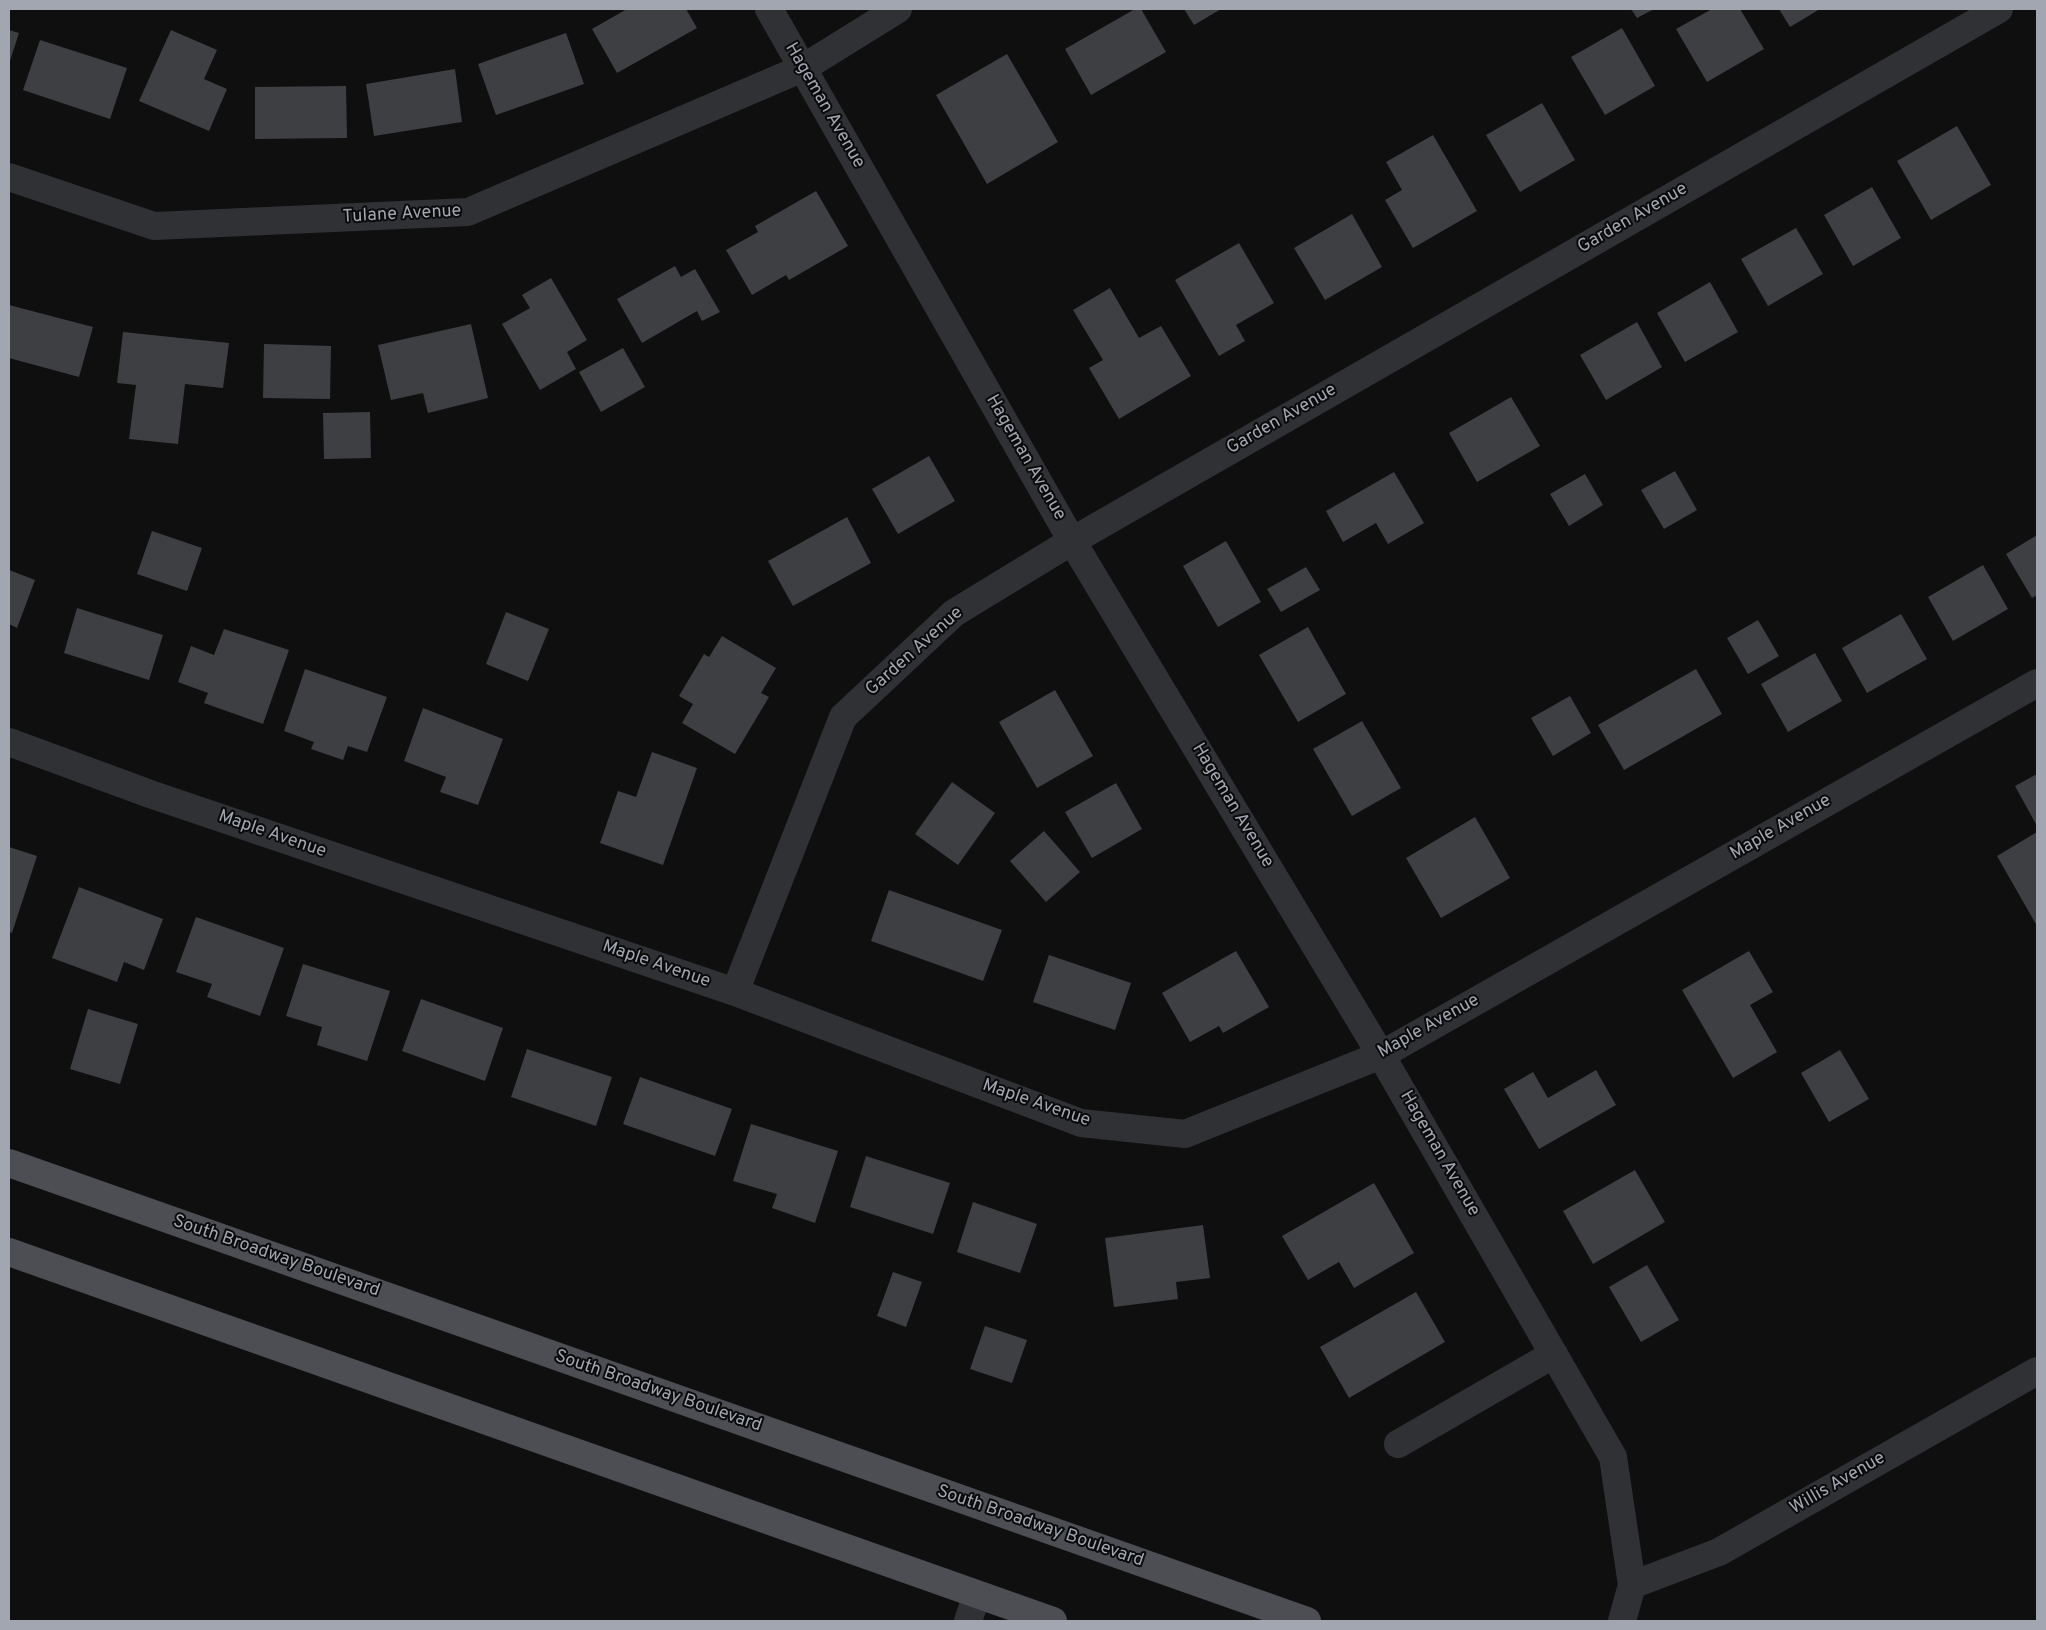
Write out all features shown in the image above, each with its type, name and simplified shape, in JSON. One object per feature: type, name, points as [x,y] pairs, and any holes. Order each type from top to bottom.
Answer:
[{"type":"main road","name":"South Broadway Boulevard","points":[[9,1163],[1307,1621]]},
{"type":"main road","points":[[9,1252],[1053,1621]]},
{"type":"street","name":"Hageman Avenue","points":[[769,9],[1072,541],[1381,1055],[1613,1457],[1632,1585],[1622,1621]]},
{"type":"street","name":"Tulane Avenue","points":[[9,177],[154,226],[468,212],[803,68],[898,9]]},
{"type":"street","name":"Garden Avenue","points":[[736,992],[844,717],[954,613],[1072,541],[1999,9]]},
{"type":"street","name":"Maple Avenue","points":[[9,742],[159,797],[736,992],[1081,1123],[1185,1134],[1381,1055],[2037,683]]},
{"type":"street","points":[[1398,1444],[1554,1354]]},
{"type":"street","name":"Willis Avenue","points":[[1632,1585],[1719,1552],[2037,1371]]},
{"type":"street","points":[[968,1621],[977,1595]]},
{"type":"building","points":[[627,9],[686,9],[697,28],[617,73],[592,29]]},
{"type":"building","points":[[1135,9],[1141,9],[1166,52],[1091,95],[1065,49]]},
{"type":"building","points":[[1184,9],[1221,9],[1194,25]]},
{"type":"building","points":[[1631,9],[1654,9],[1637,18]]},
{"type":"building","points":[[1712,9],[1740,9],[1764,49],[1707,82],[1676,29]]},
{"type":"building","points":[[1779,9],[1820,9],[1790,27]]},
{"type":"building","points":[[1622,28],[1655,86],[1605,115],[1571,57]]},
{"type":"building","points":[[9,30],[19,33],[9,64]]},
{"type":"building","points":[[171,30],[217,50],[204,79],[227,89],[209,131],[139,101]]},
{"type":"building","points":[[566,33],[584,84],[496,115],[478,64]]},
{"type":"building","points":[[40,40],[127,68],[110,119],[23,90]]},
{"type":"building","points":[[1007,54],[1058,142],[987,184],[936,95]]},
{"type":"building","points":[[455,69],[462,122],[374,136],[366,84]]},
{"type":"building","points":[[346,86],[347,138],[255,139],[255,87]]},
{"type":"building","points":[[1542,103],[1575,160],[1520,192],[1486,135]]},
{"type":"building","points":[[1957,126],[1991,185],[1931,220],[1897,161]]},
{"type":"building","points":[[1433,135],[1477,211],[1413,248],[1385,200],[1402,190],[1386,162]]},
{"type":"building","points":[[1872,187],[1901,238],[1853,266],[1824,215]]},
{"type":"building","points":[[816,191],[848,246],[789,280],[786,275],[752,295],[726,250],[758,232],[755,226]]},
{"type":"building","points":[[1352,214],[1382,267],[1325,300],[1294,248]]},
{"type":"building","points":[[1796,228],[1823,274],[1768,306],[1741,259]]},
{"type":"building","points":[[1239,243],[1274,303],[1236,325],[1245,341],[1219,356],[1175,280]]},
{"type":"building","points":[[675,266],[681,277],[695,269],[720,312],[702,321],[697,311],[642,343],[617,299]]},
{"type":"building","points":[[551,278],[587,340],[567,352],[576,369],[540,390],[502,324],[530,308],[522,295]]},
{"type":"building","points":[[1710,282],[1738,332],[1685,362],[1657,313]]},
{"type":"building","points":[[1110,288],[1139,338],[1161,326],[1191,376],[1119,419],[1089,368],[1103,360],[1073,310]]},
{"type":"building","points":[[9,305],[93,327],[79,377],[9,358]]},
{"type":"building","points":[[1637,322],[1662,367],[1606,400],[1580,355]]},
{"type":"building","points":[[471,324],[488,398],[428,413],[423,393],[391,400],[378,345]]},
{"type":"building","points":[[123,332],[229,343],[223,388],[185,384],[178,444],[129,439],[136,385],[117,383]]},
{"type":"building","points":[[264,344],[331,346],[330,399],[263,398]]},
{"type":"building","points":[[623,348],[645,387],[601,412],[579,372]]},
{"type":"building","points":[[1511,397],[1540,446],[1477,482],[1449,433]]},
{"type":"building","points":[[370,412],[371,458],[324,459],[323,413]]},
{"type":"building","points":[[929,456],[955,501],[898,534],[872,489]]},
{"type":"building","points":[[1675,471],[1697,510],[1664,529],[1641,490]]},
{"type":"building","points":[[1394,472],[1424,523],[1388,544],[1376,523],[1343,542],[1326,511]]},
{"type":"building","points":[[1585,474],[1603,505],[1569,526],[1550,494]]},
{"type":"building","points":[[847,517],[871,563],[793,606],[768,561]]},
{"type":"building","points":[[152,531],[202,548],[187,591],[137,574]]},
{"type":"building","points":[[2037,535],[2037,595],[2032,598],[2006,554]]},
{"type":"building","points":[[1226,541],[1261,602],[1218,627],[1183,566]]},
{"type":"building","points":[[1983,565],[2008,609],[1953,641],[1928,597]]},
{"type":"building","points":[[1306,567],[1320,590],[1281,612],[1267,589]]},
{"type":"building","points":[[9,570],[35,580],[17,628],[9,624]]},
{"type":"building","points":[[77,608],[163,635],[149,680],[64,653]]},
{"type":"building","points":[[506,612],[549,629],[528,681],[486,664]]},
{"type":"building","points":[[1901,614],[1927,659],[1867,693],[1842,648]]},
{"type":"building","points":[[1758,620],[1779,656],[1748,674],[1727,638]]},
{"type":"building","points":[[1308,627],[1346,694],[1298,722],[1259,655]]},
{"type":"building","points":[[224,629],[289,650],[263,724],[204,703],[208,693],[178,682],[191,646],[214,655]]},
{"type":"building","points":[[722,636],[776,668],[761,693],[769,697],[735,754],[682,723],[693,704],[679,696],[704,654],[709,657]]},
{"type":"building","points":[[1815,653],[1842,701],[1788,732],[1761,684]]},
{"type":"building","points":[[305,669],[387,697],[367,752],[348,746],[343,760],[311,749],[314,742],[284,731]]},
{"type":"building","points":[[1696,669],[1722,714],[1624,770],[1598,725]]},
{"type":"building","points":[[1055,690],[1093,756],[1037,788],[999,722]]},
{"type":"building","points":[[1570,696],[1591,733],[1553,756],[1531,718]]},
{"type":"building","points":[[423,708],[503,739],[478,805],[440,792],[446,777],[404,761]]},
{"type":"building","points":[[1362,721],[1401,788],[1352,816],[1313,749]]},
{"type":"building","points":[[652,752],[697,768],[663,865],[600,843],[618,791],[636,797]]},
{"type":"building","points":[[2037,774],[2037,826],[2015,786]]},
{"type":"building","points":[[952,782],[995,813],[958,865],[915,834]]},
{"type":"building","points":[[1116,783],[1142,829],[1092,858],[1065,812]]},
{"type":"building","points":[[1475,817],[1510,878],[1441,918],[1406,858]]},
{"type":"building","points":[[1044,831],[1080,872],[1046,902],[1010,861]]},
{"type":"building","points":[[2037,832],[2037,926],[1997,856]]},
{"type":"building","points":[[9,847],[37,856],[12,933],[9,932]]},
{"type":"building","points":[[79,887],[163,919],[144,970],[124,962],[117,982],[52,958]]},
{"type":"building","points":[[889,890],[1002,930],[983,981],[871,941]]},
{"type":"building","points":[[196,917],[284,948],[260,1016],[207,997],[212,984],[176,972]]},
{"type":"building","points":[[1236,951],[1269,1007],[1223,1033],[1219,1026],[1190,1042],[1162,993]]},
{"type":"building","points":[[1749,951],[1773,992],[1750,1005],[1777,1052],[1733,1078],[1682,990]]},
{"type":"building","points":[[1049,955],[1131,983],[1115,1030],[1033,1002]]},
{"type":"building","points":[[303,964],[390,991],[367,1061],[317,1045],[322,1027],[286,1016]]},
{"type":"building","points":[[421,999],[503,1028],[485,1081],[402,1051]]},
{"type":"building","points":[[88,1009],[138,1024],[120,1084],[70,1069]]},
{"type":"building","points":[[527,1049],[612,1077],[596,1126],[511,1097]]},
{"type":"building","points":[[1840,1050],[1869,1099],[1829,1122],[1801,1073]]},
{"type":"building","points":[[1596,1070],[1616,1105],[1539,1149],[1504,1089],[1533,1072],[1548,1098]]},
{"type":"building","points":[[640,1077],[732,1109],[715,1156],[623,1124]]},
{"type":"building","points":[[751,1124],[838,1151],[815,1223],[772,1208],[777,1194],[733,1181]]},
{"type":"building","points":[[866,1156],[950,1183],[933,1234],[850,1207]]},
{"type":"building","points":[[1635,1170],[1665,1222],[1593,1264],[1563,1211]]},
{"type":"building","points":[[1374,1183],[1414,1253],[1354,1288],[1339,1262],[1308,1280],[1282,1236]]},
{"type":"building","points":[[973,1202],[1037,1224],[1020,1273],[957,1252]]},
{"type":"building","points":[[1203,1225],[1210,1278],[1176,1282],[1178,1299],[1114,1307],[1105,1238]]},
{"type":"building","points":[[1647,1265],[1679,1320],[1641,1342],[1609,1287]]},
{"type":"building","points":[[893,1272],[922,1282],[906,1327],[877,1316]]},
{"type":"building","points":[[1416,1292],[1445,1342],[1349,1398],[1320,1347]]},
{"type":"building","points":[[985,1326],[1027,1340],[1012,1383],[970,1369]]}]
